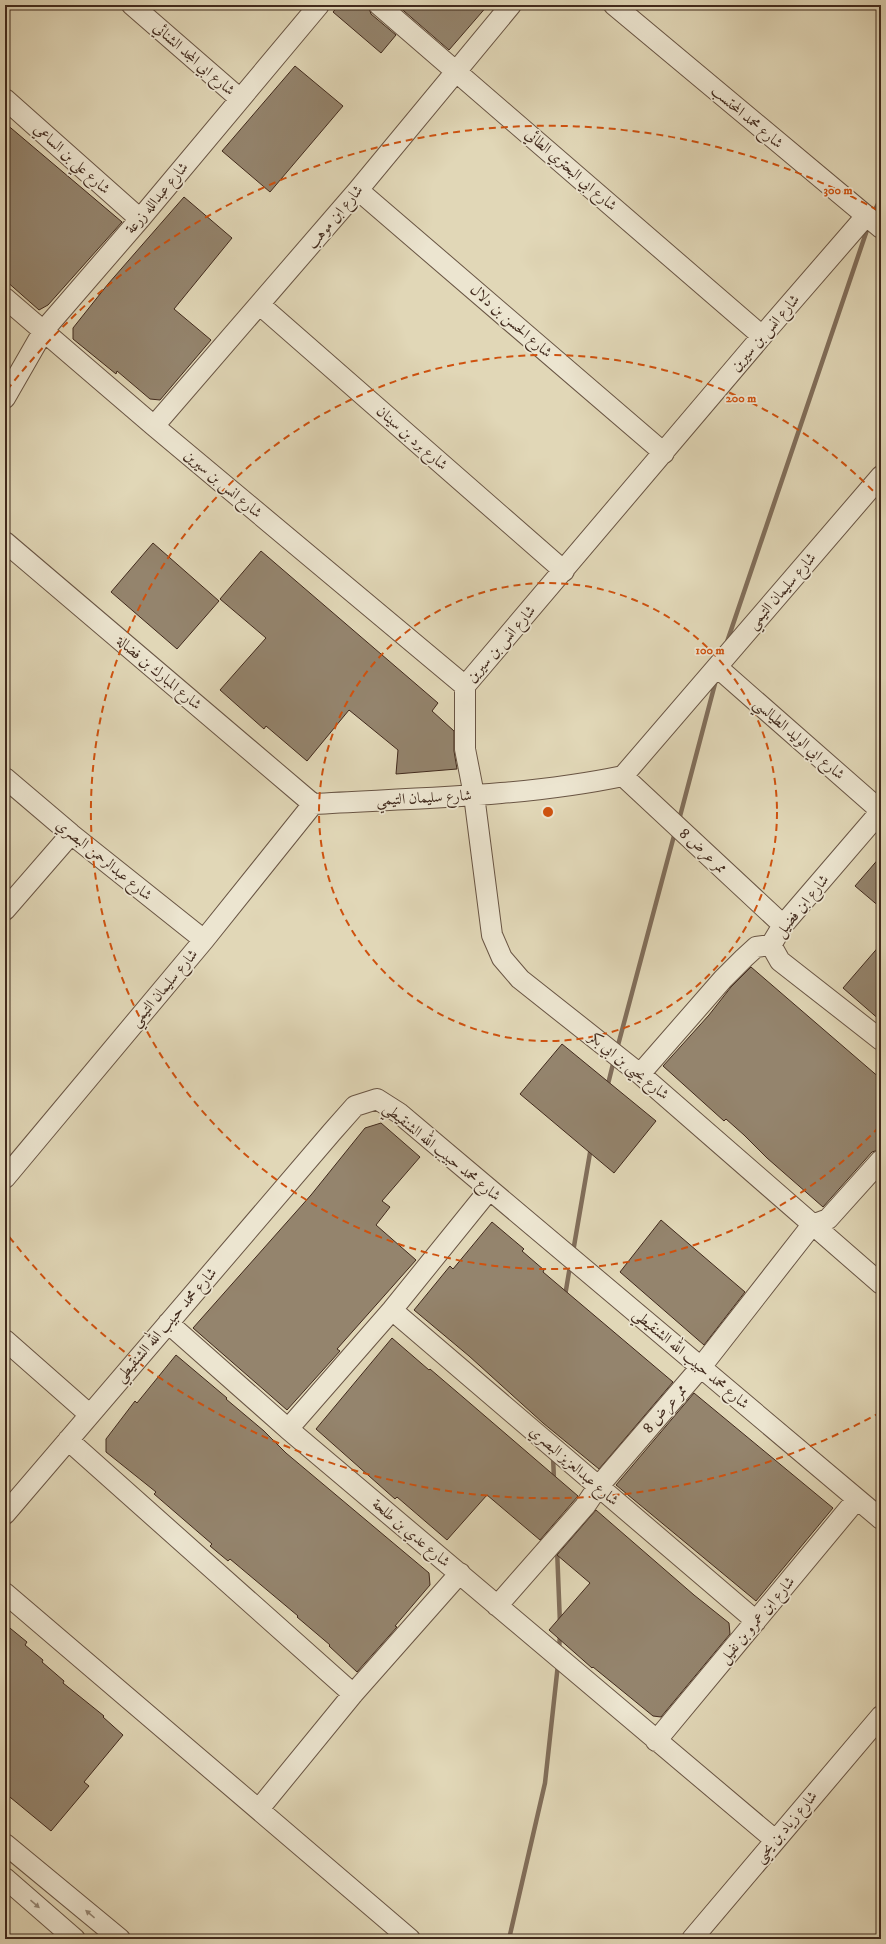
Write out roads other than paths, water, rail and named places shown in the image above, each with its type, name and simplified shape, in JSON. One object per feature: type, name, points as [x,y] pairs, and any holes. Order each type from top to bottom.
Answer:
[{"type":"street","name":"شارع ابي المجد الشنائي","points":[[132,5],[239,98]]},
{"type":"street","name":"شارع عبدالله زرعة","points":[[5,398],[44,330],[140,219],[239,98],[319,5]]},
{"type":"street","name":"شارع ابي البحتري الطائي","points":[[379,5],[762,336]]},
{"type":"street","name":"شارع ابن موهب","points":[[154,426],[358,190],[511,5]]},
{"type":"street","name":"شارع محمد المحتسب","points":[[614,5],[874,222]]},
{"type":"street","name":"شارع علي بن الساعي","points":[[5,99],[140,219]]},
{"type":"street","name":"شارع الحسن بن دلال","points":[[358,190],[664,453]]},
{"type":"street","name":"شارع انس بن سيرين","points":[[5,298],[154,426],[465,686],[762,336],[874,222]]},
{"type":"street","name":"شارع برد بن سينان","points":[[260,305],[564,571]]},
{"type":"street","name":"شارع سليمان التيمي","points":[[5,1178],[204,940],[313,804],[474,795],[592,782],[622,776],[881,476]]},
{"type":"street","name":"شارع المبارك بن فضالة","points":[[5,542],[313,804]]},
{"type":"street","name":"شارع ابي الوليد الطيالسي","points":[[717,667],[881,811]]},
{"type":"street","name":"شارع يحيى بن ابي بكر","points":[[465,686],[465,749],[474,795],[492,934],[502,958],[520,979],[640,1074],[881,1284]]},
{"type":"street","name":"ممر عرض 8","points":[[622,776],[783,925]]},
{"type":"street","name":"شارع عبدالرحمن البصري","points":[[5,778],[71,834],[204,940]]},
{"type":"street","name":"شارع ابن فضيل","points":[[881,811],[783,925],[772,945],[780,961],[881,1040]]},
{"type":"street","points":[[5,910],[71,834]]},
{"type":"street","points":[[640,1074],[744,958],[756,947],[772,945]]},
{"type":"street","name":"شارع محمد حبيب الله الشنقيطي","points":[[5,1514],[89,1414],[355,1106],[377,1099],[399,1113],[881,1519]]},
{"type":"street","name":"ممر عرض 8","points":[[497,1606],[585,1506],[598,1486],[701,1367],[812,1225],[828,1219],[881,1160]]},
{"type":"street","points":[[288,1429],[392,1310],[489,1190]]},
{"type":"street","name":"شارع عبدالعزيز البصري","points":[[392,1310],[756,1621]]},
{"type":"street","name":"شارع عدي بن طلحة","points":[[168,1323],[288,1429],[775,1840]]},
{"type":"street","points":[[5,1340],[89,1414]]},
{"type":"street","points":[[68,1440],[353,1694]]},
{"type":"street","name":"شارع ابن عمرو بن نفيل","points":[[656,1741],[857,1499]]},
{"type":"street","points":[[259,1809],[353,1694],[460,1573]]},
{"type":"street","points":[[5,1593],[410,1939]]},
{"type":"street","name":"شارع زياد بن يحيى","points":[[692,1939],[881,1716]]},
{"type":"street","points":[[5,1844],[120,1939]]},
{"type":"street","points":[[5,1878],[75,1939]]},
{"type":"waterway","points":[[873,214],[881,198]]},
{"type":"waterway","points":[[727,642],[868,227]]},
{"type":"waterway","points":[[679,820],[716,680]]},
{"type":"waterway","points":[[617,1049],[675,832]]},
{"type":"waterway","points":[[607,1088],[614,1060]]},
{"type":"waterway","points":[[573,1252],[591,1147]]},
{"type":"waterway","points":[[565,1296],[570,1266]]},
{"type":"waterway","points":[[553,1456],[554,1480]]},
{"type":"waterway","points":[[557,1548],[560,1624]]},
{"type":"waterway","points":[[559,1650],[560,1634]]},
{"type":"waterway","points":[[509,1939],[545,1783],[558,1664]]}]
